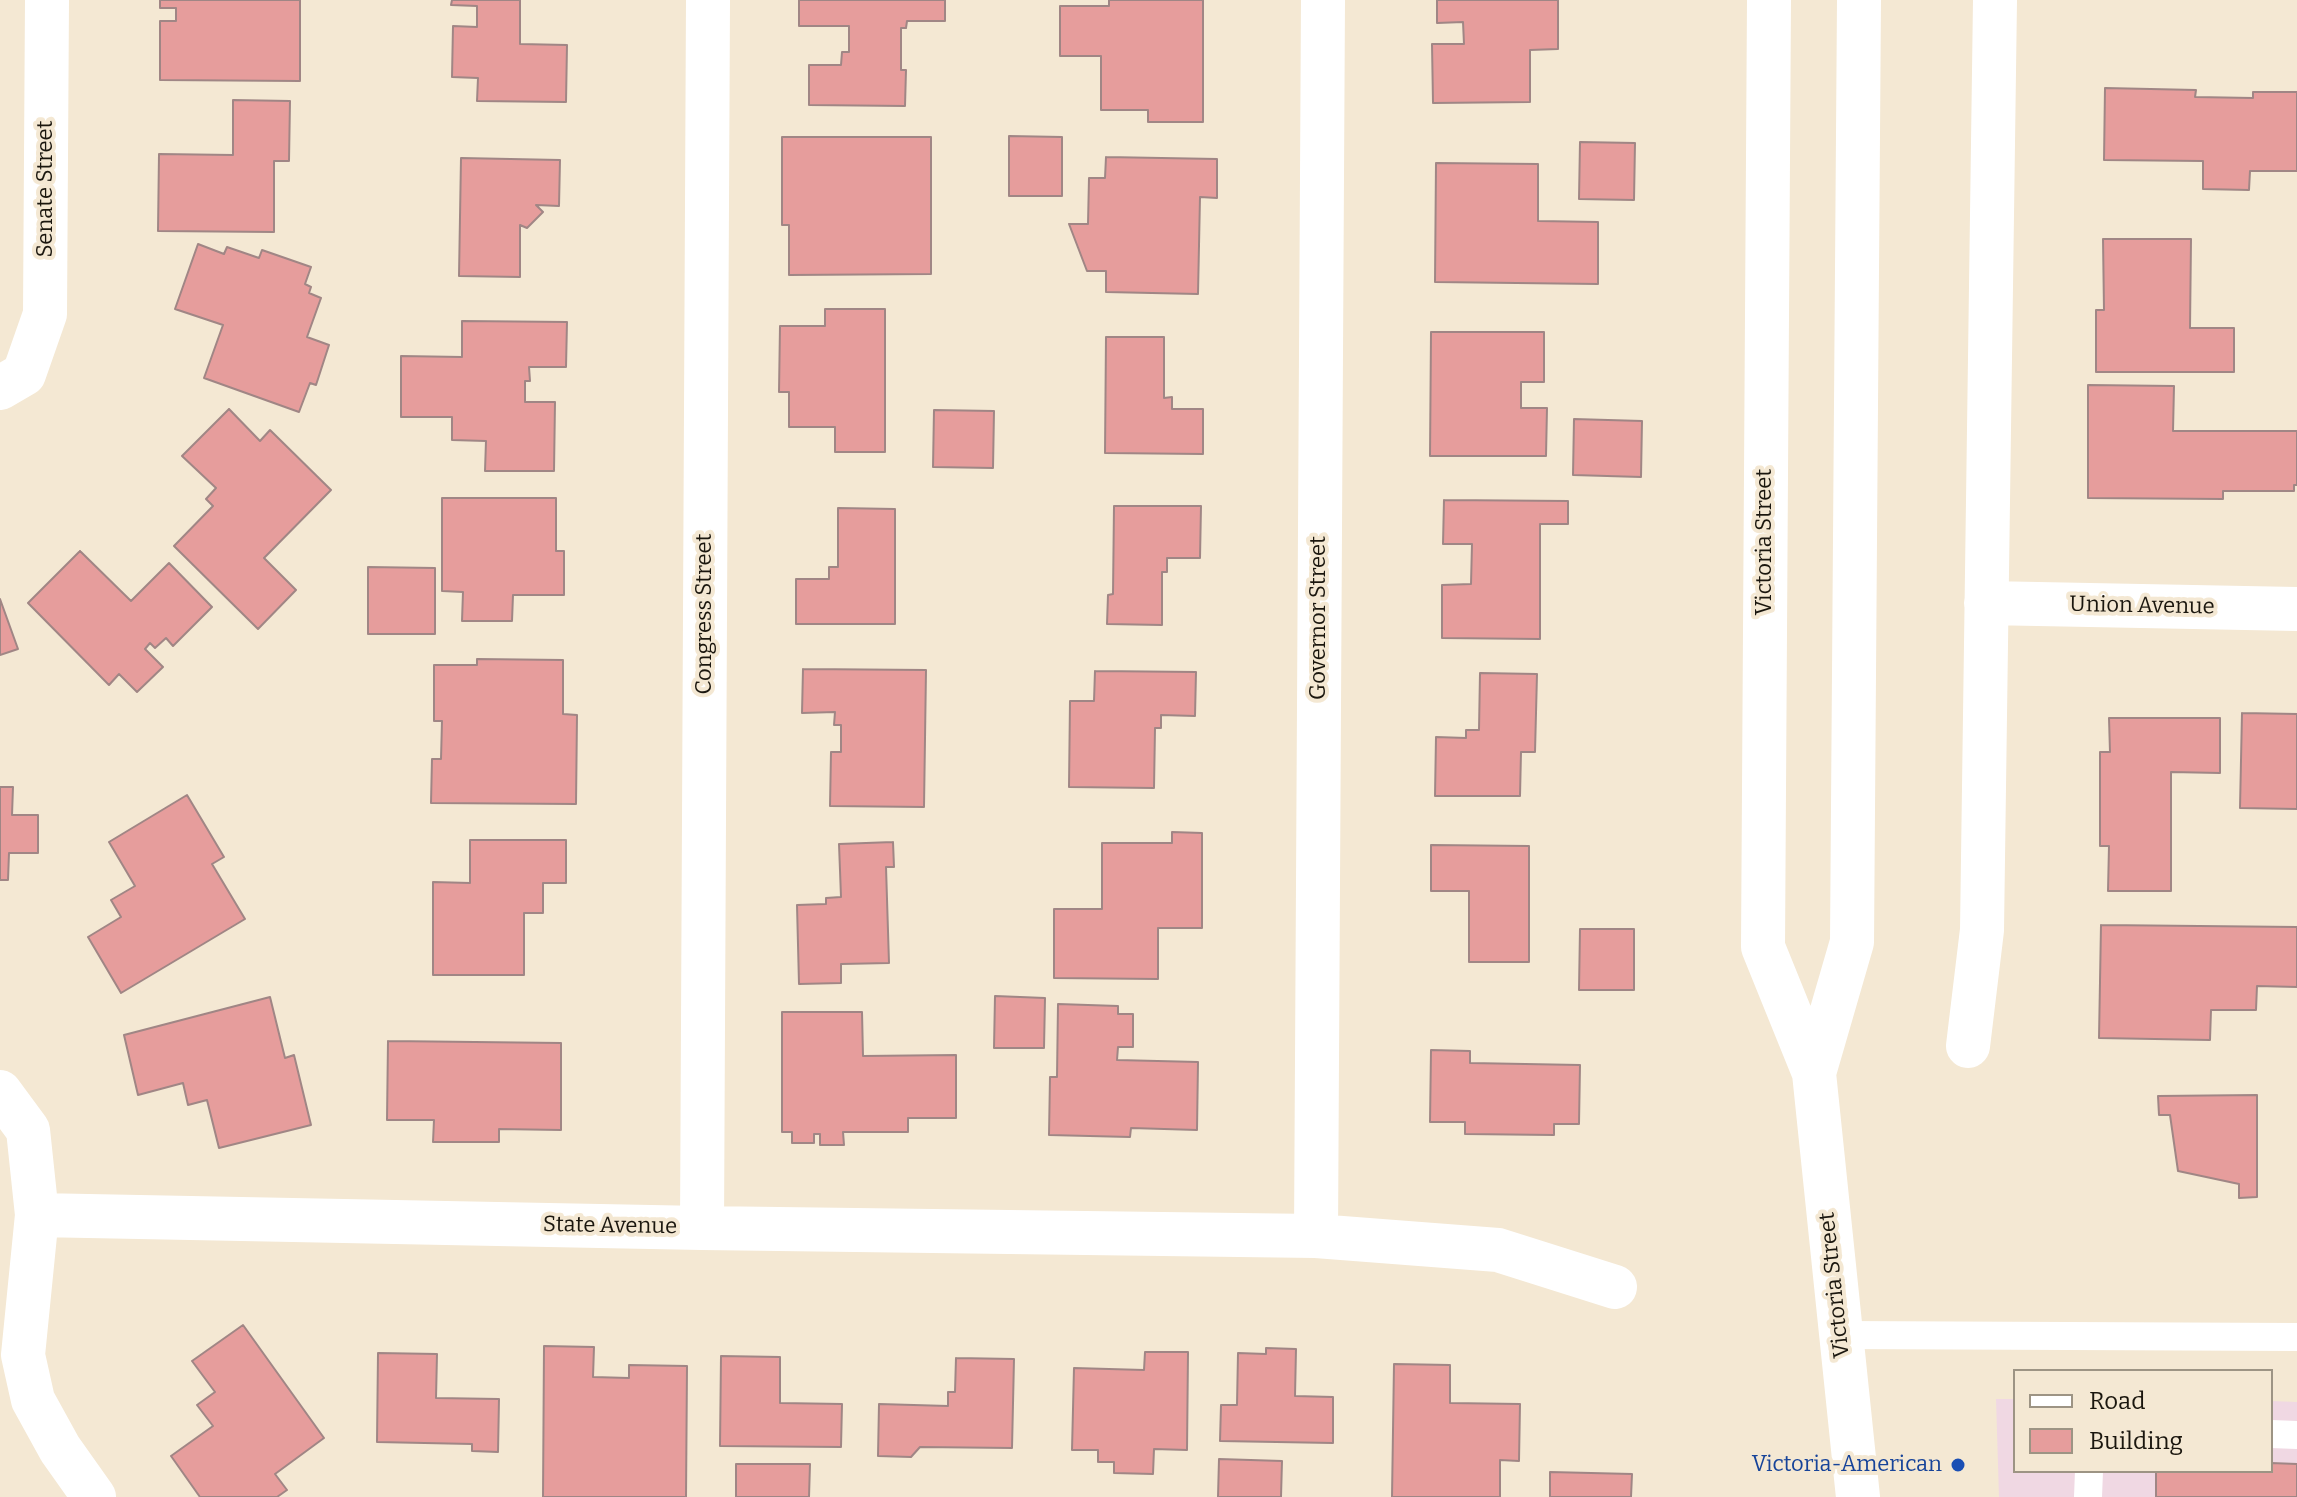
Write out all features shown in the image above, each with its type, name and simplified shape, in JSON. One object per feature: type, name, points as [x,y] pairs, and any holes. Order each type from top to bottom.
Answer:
[{"type":"street","name":"Senate Street","points":[[12,381],[45,314],[47,0]]},
{"type":"street","name":"Congress Street","points":[[702,1228],[708,0]]},
{"type":"street","name":"Governor Street","points":[[1316,1236],[1323,0]]},
{"type":"street","name":"Victoria Street","points":[[1769,0],[1763,947],[1814,1073],[1858,1497]]},
{"type":"street","name":"Victoria Street","points":[[1814,1073],[1852,942],[1859,0]]},
{"type":"street","points":[[1968,1046],[1982,930],[1995,0]]},
{"type":"street","name":"Union Avenue","points":[[1986,603],[2297,609]]},
{"type":"street","points":[[0,1092],[28,1130],[37,1215],[23,1355],[33,1400],[60,1449],[94,1497]]},
{"type":"street","name":"State Avenue","points":[[37,1215],[1316,1236],[1498,1250],[1615,1287]]},
{"type":"lane","points":[[1839,1335],[2297,1337]]},
{"type":"lane","points":[[2273,1434],[2297,1435]]},
{"type":"lane","points":[[2088,1497],[2089,1473]]},
{"type":"shaded area","points":[[1996,1399],[2013,1399],[2013,1473],[2273,1473],[2273,1401],[2297,1402],[2297,1497],[1999,1497]]},
{"type":"building","points":[[160,0],[300,0],[300,81],[160,80],[160,21],[176,21],[176,8],[160,8]]},
{"type":"building","points":[[452,0],[520,0],[520,44],[567,45],[566,102],[477,101],[478,78],[452,77],[453,26],[477,27],[477,6],[451,5]]},
{"type":"building","points":[[799,0],[945,0],[945,21],[907,21],[906,28],[901,28],[901,70],[906,70],[905,106],[809,105],[809,65],[841,65],[842,52],[849,52],[849,26],[799,26]]},
{"type":"building","points":[[1109,0],[1203,0],[1203,122],[1148,122],[1148,110],[1101,110],[1101,56],[1060,56],[1060,6],[1109,6]]},
{"type":"building","points":[[1437,0],[1558,0],[1558,49],[1530,50],[1530,102],[1433,103],[1432,44],[1464,44],[1463,22],[1437,23]]},
{"type":"building","points":[[2105,88],[2196,90],[2195,97],[2253,98],[2253,92],[2297,92],[2297,171],[2250,171],[2249,190],[2203,189],[2203,161],[2104,160]]},
{"type":"building","points":[[233,100],[290,101],[289,161],[274,161],[274,232],[158,231],[159,154],[233,155]]},
{"type":"building","points":[[1009,136],[1062,137],[1062,196],[1009,196]]},
{"type":"building","points":[[782,137],[931,137],[931,274],[789,275],[789,225],[782,225]]},
{"type":"building","points":[[1580,142],[1635,143],[1634,200],[1579,199]]},
{"type":"building","points":[[1106,157],[1217,159],[1217,198],[1200,197],[1198,294],[1106,292],[1106,271],[1087,271],[1069,224],[1088,224],[1089,178],[1105,178]]},
{"type":"building","points":[[461,158],[560,160],[559,206],[536,205],[543,212],[527,228],[520,225],[520,277],[459,276]]},
{"type":"building","points":[[1436,163],[1538,164],[1538,221],[1598,222],[1598,284],[1435,282]]},
{"type":"building","points":[[2103,239],[2191,239],[2190,328],[2234,328],[2234,372],[2096,372],[2096,310],[2104,310]]},
{"type":"building","points":[[198,244],[224,254],[227,247],[259,258],[262,250],[311,267],[305,284],[311,287],[309,293],[321,298],[307,337],[329,345],[316,385],[310,383],[299,412],[204,378],[223,325],[175,309]]},
{"type":"building","points":[[825,309],[885,309],[885,452],[835,452],[835,427],[789,427],[789,392],[779,392],[780,326],[825,326]]},
{"type":"building","points":[[462,321],[567,322],[566,367],[529,367],[530,381],[525,381],[525,402],[555,402],[554,471],[485,471],[486,441],[452,440],[452,417],[401,417],[401,356],[462,357]]},
{"type":"building","points":[[1431,332],[1544,332],[1544,382],[1521,382],[1521,408],[1547,408],[1546,456],[1430,456]]},
{"type":"building","points":[[1106,337],[1164,337],[1164,398],[1172,397],[1172,409],[1203,409],[1203,454],[1105,453]]},
{"type":"building","points":[[2088,385],[2174,386],[2173,431],[2297,431],[2297,485],[2294,485],[2294,491],[2223,491],[2223,499],[2088,498]]},
{"type":"building","points":[[229,409],[260,441],[270,430],[331,490],[264,558],[296,590],[258,629],[174,546],[213,506],[206,499],[216,488],[182,456]]},
{"type":"building","points":[[934,410],[994,411],[993,468],[933,467]]},
{"type":"building","points":[[1574,419],[1642,421],[1641,477],[1573,475]]},
{"type":"building","points":[[442,498],[556,498],[556,551],[564,551],[564,595],[513,595],[512,621],[462,621],[463,592],[442,591]]},
{"type":"building","points":[[1444,500],[1568,501],[1568,524],[1540,524],[1540,639],[1442,638],[1442,585],[1471,584],[1472,544],[1443,544]]},
{"type":"building","points":[[1114,506],[1201,506],[1200,558],[1167,558],[1167,572],[1162,572],[1162,625],[1107,624],[1108,595],[1113,594]]},
{"type":"building","points":[[838,508],[895,509],[895,624],[796,624],[796,579],[829,579],[829,567],[838,567]]},
{"type":"building","points":[[80,551],[131,601],[169,563],[212,607],[173,646],[166,638],[155,648],[150,643],[145,649],[163,667],[137,692],[119,674],[109,685],[28,603]]},
{"type":"building","points":[[368,567],[435,568],[435,634],[368,634]]},
{"type":"building","points":[[0,599],[18,649],[0,655]]},
{"type":"building","points":[[477,659],[563,660],[563,714],[577,715],[576,804],[431,803],[432,759],[441,759],[442,721],[434,721],[434,665],[477,665]]},
{"type":"building","points":[[803,669],[926,670],[924,807],[830,806],[831,752],[841,752],[841,725],[834,725],[835,712],[802,713]]},
{"type":"building","points":[[1095,671],[1196,672],[1195,716],[1161,715],[1161,728],[1155,728],[1154,788],[1069,787],[1070,701],[1094,701]]},
{"type":"building","points":[[1480,673],[1537,674],[1535,752],[1521,752],[1520,796],[1435,796],[1436,737],[1466,738],[1466,730],[1479,730]]},
{"type":"building","points":[[2242,713],[2297,714],[2297,809],[2240,808]]},
{"type":"building","points":[[2109,718],[2220,718],[2220,773],[2171,772],[2171,891],[2108,891],[2109,846],[2100,846],[2100,752],[2110,752]]},
{"type":"building","points":[[0,787],[13,787],[12,815],[38,815],[38,853],[9,853],[8,880],[0,880]]},
{"type":"building","points":[[187,795],[224,857],[212,864],[245,919],[121,993],[88,937],[121,917],[111,900],[135,886],[109,842]]},
{"type":"building","points":[[1172,832],[1202,833],[1202,928],[1158,928],[1158,979],[1054,978],[1054,909],[1102,909],[1102,843],[1172,843]]},
{"type":"building","points":[[470,840],[566,840],[566,883],[543,883],[543,913],[524,913],[524,975],[433,975],[433,882],[470,883]]},
{"type":"building","points":[[893,842],[894,867],[886,867],[889,963],[841,964],[841,983],[799,984],[797,905],[826,904],[826,898],[841,897],[839,844]]},
{"type":"building","points":[[1431,845],[1529,846],[1529,962],[1469,962],[1469,891],[1431,891]]},
{"type":"building","points":[[2101,925],[2297,927],[2297,987],[2257,986],[2256,1010],[2211,1010],[2210,1040],[2099,1038]]},
{"type":"building","points":[[1580,929],[1634,929],[1634,990],[1579,990]]},
{"type":"building","points":[[995,996],[1045,998],[1044,1048],[994,1048]]},
{"type":"building","points":[[270,997],[285,1058],[294,1055],[311,1125],[219,1148],[207,1100],[188,1105],[183,1083],[138,1095],[124,1035]]},
{"type":"building","points":[[1058,1004],[1118,1006],[1118,1014],[1133,1014],[1133,1047],[1118,1047],[1117,1060],[1198,1062],[1197,1130],[1131,1128],[1130,1137],[1049,1135],[1050,1077],[1057,1077]]},
{"type":"building","points":[[782,1012],[862,1012],[863,1056],[956,1055],[956,1118],[908,1118],[908,1132],[843,1132],[844,1145],[820,1145],[820,1134],[814,1134],[814,1143],[792,1143],[792,1132],[782,1132]]},
{"type":"building","points":[[388,1041],[561,1043],[561,1130],[499,1129],[499,1142],[433,1142],[434,1120],[387,1120]]},
{"type":"building","points":[[1431,1050],[1470,1051],[1470,1063],[1580,1065],[1579,1124],[1554,1124],[1554,1135],[1465,1134],[1465,1122],[1430,1122]]},
{"type":"building","points":[[2257,1095],[2257,1197],[2239,1198],[2239,1184],[2178,1171],[2170,1115],[2159,1115],[2158,1096]]},
{"type":"building","points":[[243,1325],[324,1438],[275,1474],[287,1490],[277,1497],[200,1497],[171,1456],[213,1426],[197,1405],[215,1392],[192,1361]]},
{"type":"building","points":[[544,1346],[594,1347],[593,1377],[629,1378],[629,1365],[687,1366],[686,1497],[543,1497]]},
{"type":"building","points":[[1266,1348],[1296,1349],[1295,1396],[1333,1397],[1333,1443],[1220,1441],[1221,1405],[1237,1405],[1238,1353],[1266,1354]]},
{"type":"building","points":[[1145,1352],[1188,1352],[1187,1450],[1154,1449],[1153,1474],[1114,1473],[1114,1462],[1098,1462],[1098,1450],[1072,1450],[1074,1368],[1144,1370]]},
{"type":"building","points":[[378,1353],[437,1354],[436,1398],[499,1399],[498,1452],[472,1451],[472,1444],[377,1442]]},
{"type":"building","points":[[721,1356],[780,1357],[780,1403],[842,1404],[841,1447],[720,1446]]},
{"type":"building","points":[[956,1358],[1014,1359],[1012,1448],[920,1447],[911,1457],[878,1456],[879,1404],[948,1406],[948,1392],[955,1392]]},
{"type":"building","points":[[1394,1364],[1450,1365],[1450,1403],[1520,1404],[1519,1461],[1500,1460],[1500,1497],[1392,1497]]},
{"type":"building","points":[[1219,1459],[1282,1461],[1281,1497],[1218,1497]]},
{"type":"building","points":[[2273,1463],[2297,1464],[2297,1497],[2156,1497],[2156,1473],[2273,1473]]},
{"type":"building","points":[[736,1464],[810,1464],[809,1497],[736,1497]]},
{"type":"building","points":[[1550,1472],[1632,1474],[1631,1497],[1550,1497]]},
{"type":"place","name":"Victoria-American","points":[[1958,1465]]}]
